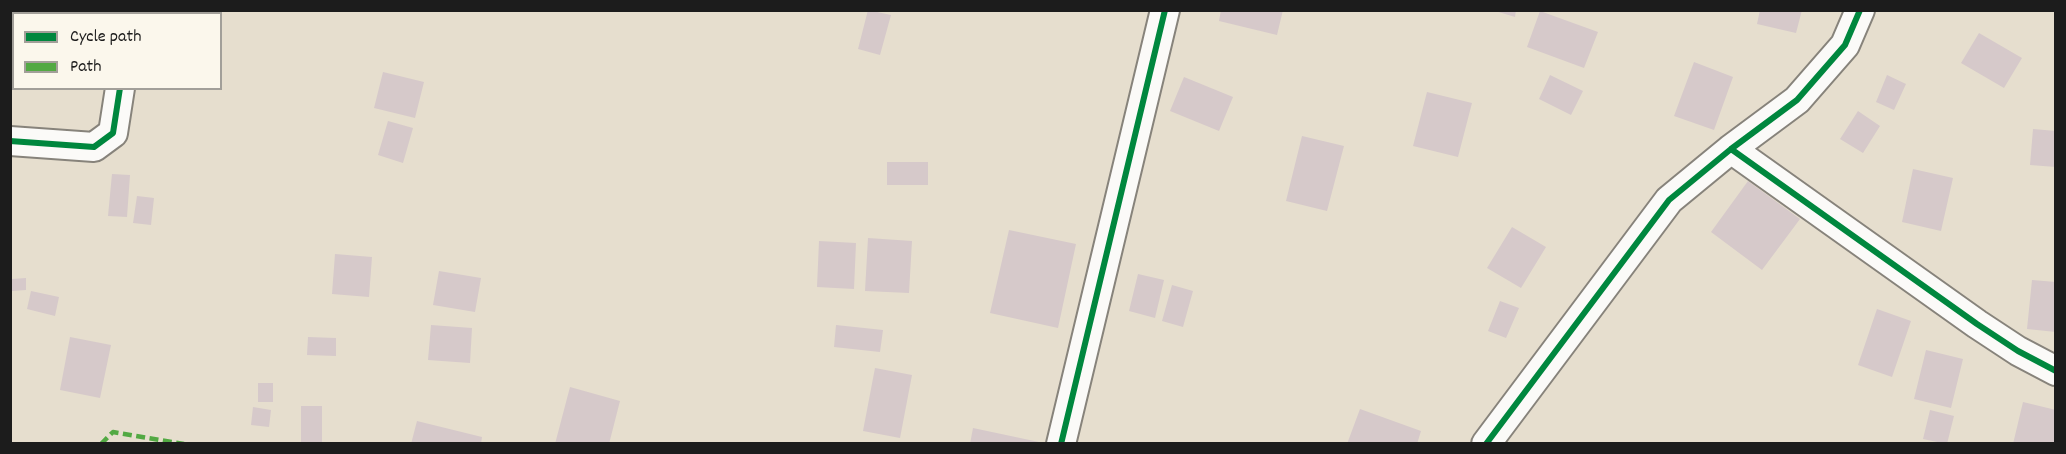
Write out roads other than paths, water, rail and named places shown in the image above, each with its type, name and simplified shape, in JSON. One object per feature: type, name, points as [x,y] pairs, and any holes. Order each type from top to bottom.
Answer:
[{"type":"street","points":[[1061,444],[1165,10]]},
{"type":"street","points":[[1486,444],[1669,200],[1731,149],[1797,100],[1845,45],[1860,10]]},
{"type":"street","points":[[10,141],[94,147],[113,134],[120,90]]},
{"type":"street","points":[[1731,149],[1977,324],[2018,351],[2055,370]]}]
